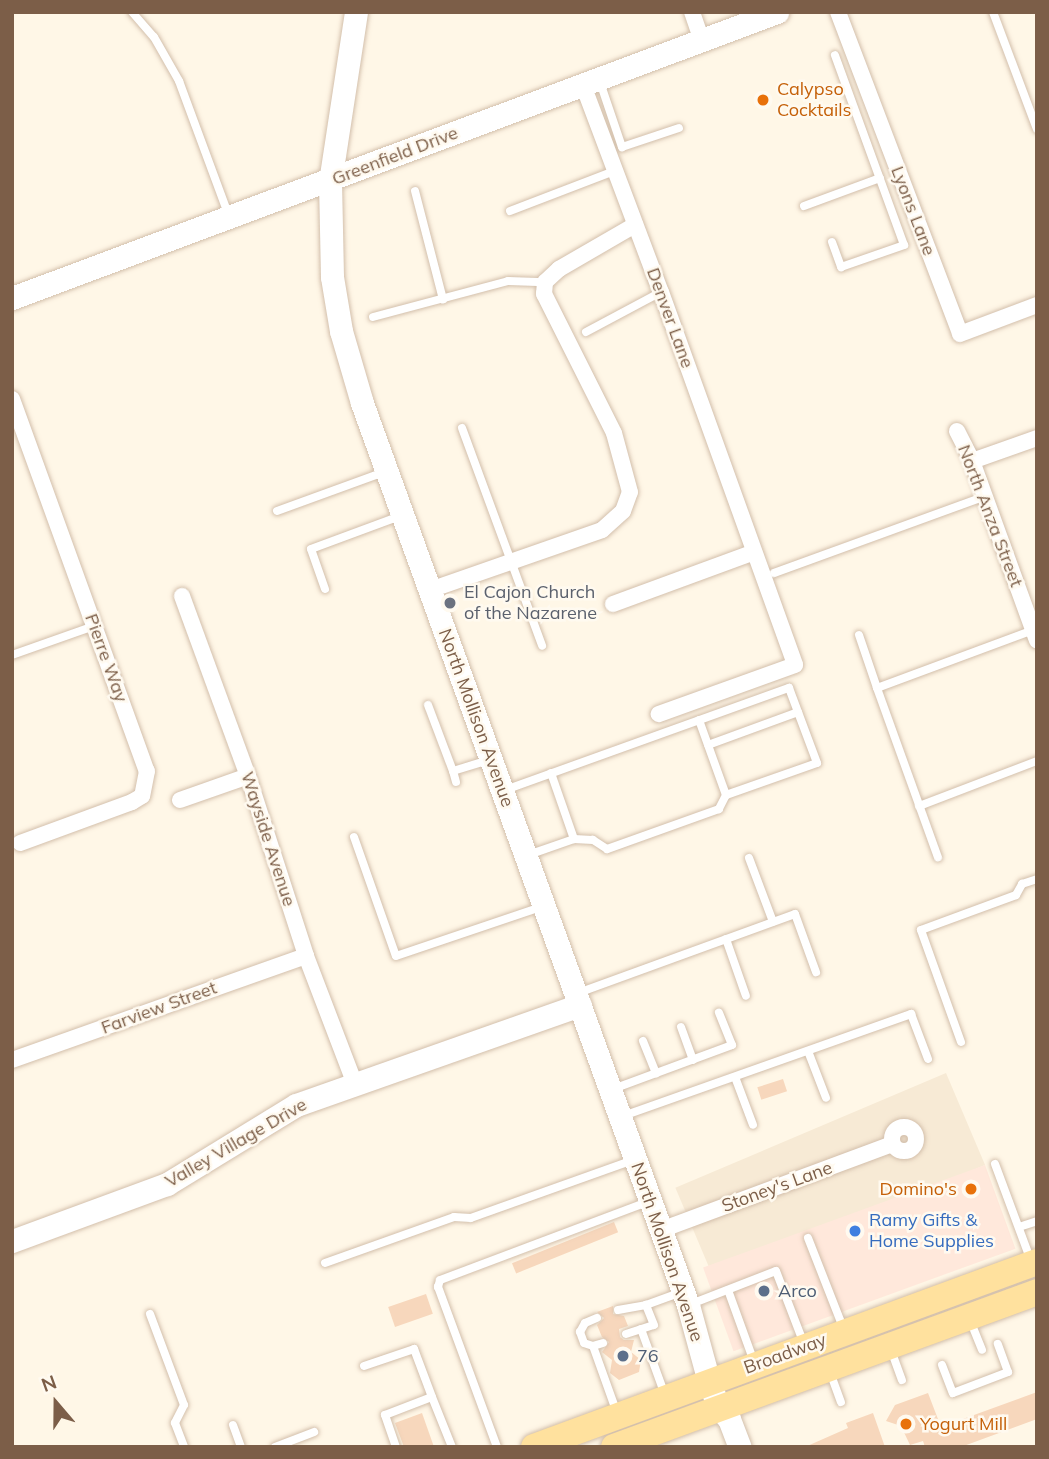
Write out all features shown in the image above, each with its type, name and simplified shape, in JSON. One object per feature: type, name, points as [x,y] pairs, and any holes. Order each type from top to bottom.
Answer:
[{"type":"main road","name":"North Mollison Avenue","points":[[355,12],[330,181],[332,277],[341,331],[362,403],[686,1298],[709,1382],[719,1408],[729,1419],[740,1447]]},
{"type":"main road","name":"Greenfield Drive","points":[[12,298],[777,12]]},
{"type":"main road","name":"Valley Village Drive","points":[[12,1241],[167,1184],[296,1105],[578,999]]},
{"type":"main road","name":"Broadway","points":[[534,1447],[1035,1263]]},
{"type":"main road","name":"Broadway","points":[[614,1447],[1037,1292]]},
{"type":"main road","name":"North Mollison Avenue","points":[[719,1408],[717,1422],[726,1447]]},
{"type":"street","points":[[692,12],[702,41]]},
{"type":"street","name":"Lyons Lane","points":[[838,12],[960,334],[1037,305]]},
{"type":"street","name":"Denver Lane","points":[[591,82],[614,171],[662,292],[795,665],[659,714]]},
{"type":"street","points":[[430,590],[602,530],[623,512],[630,492],[614,433],[544,294],[545,282],[559,269],[635,225]]},
{"type":"street","name":"Pierre Way","points":[[12,399],[147,771],[142,796],[20,843]]},
{"type":"street","name":"North Anza Street","points":[[957,431],[972,461],[1035,633]]},
{"type":"street","points":[[972,461],[1037,438]]},
{"type":"street","points":[[613,604],[754,552]]},
{"type":"street","name":"Wayside Avenue","points":[[182,596],[248,776],[306,956],[354,1082]]},
{"type":"street","points":[[180,800],[248,776]]},
{"type":"street","name":"Farview Street","points":[[12,1060],[306,956]]},
{"type":"street","name":"Stoney's Lane","points":[[661,1230],[892,1144]]},
{"type":"lane","points":[[132,12],[154,37],[179,81],[229,216]]},
{"type":"lane","points":[[993,12],[1037,129]]},
{"type":"lane","points":[[832,242],[841,267],[904,245],[835,55]]},
{"type":"lane","points":[[591,82],[622,148],[679,128]]},
{"type":"lane","points":[[510,211],[614,171]]},
{"type":"lane","points":[[804,206],[880,178]]},
{"type":"lane","points":[[415,191],[443,299]]},
{"type":"lane","points":[[373,317],[508,281],[545,282]]},
{"type":"lane","points":[[586,332],[662,292]]},
{"type":"lane","points":[[462,428],[542,646]]},
{"type":"lane","points":[[278,512],[387,471]]},
{"type":"lane","points":[[774,573],[985,496]]},
{"type":"lane","points":[[325,589],[312,549],[402,515]]},
{"type":"lane","points":[[12,654],[94,626]]},
{"type":"lane","points":[[877,688],[1035,633]]},
{"type":"lane","points":[[859,635],[938,857]]},
{"type":"lane","points":[[502,791],[789,688],[817,763],[726,795],[719,809],[607,849],[593,841],[574,839],[526,856]]},
{"type":"lane","points":[[428,705],[457,782]]},
{"type":"lane","points":[[708,745],[798,712]]},
{"type":"lane","points":[[699,720],[726,795]]},
{"type":"lane","points":[[453,771],[491,759]]},
{"type":"lane","points":[[919,806],[1037,761]]},
{"type":"lane","points":[[551,774],[574,839]]},
{"type":"lane","points":[[354,837],[396,956],[544,906]]},
{"type":"lane","points":[[749,858],[773,922]]},
{"type":"lane","points":[[961,1042],[920,930],[1016,895],[1022,884],[1037,879]]},
{"type":"lane","points":[[578,999],[795,914],[816,972]]},
{"type":"lane","points":[[726,939],[746,996]]},
{"type":"lane","points":[[611,1090],[732,1045],[719,1012]]},
{"type":"lane","points":[[621,1118],[911,1014],[928,1059]]},
{"type":"lane","points":[[681,1027],[693,1060]]},
{"type":"lane","points":[[643,1041],[656,1073]]},
{"type":"lane","points":[[808,1051],[826,1098]]},
{"type":"lane","points":[[735,1077],[753,1125]]},
{"type":"lane","points":[[325,1263],[454,1217],[471,1218],[636,1159]]},
{"type":"lane","points":[[995,1164],[1035,1263]]},
{"type":"lane","points":[[497,1447],[438,1287],[440,1280],[651,1200]]},
{"type":"lane","points":[[1019,1227],[1037,1221]]},
{"type":"lane","points":[[808,1238],[845,1332]]},
{"type":"lane","points":[[618,1310],[728,1290],[776,1272],[805,1347]]},
{"type":"lane","points":[[728,1290],[755,1365]]},
{"type":"lane","points":[[626,1334],[654,1325],[646,1306]]},
{"type":"lane","points":[[150,1314],[184,1405],[175,1423],[184,1447]]},
{"type":"lane","points":[[969,1317],[982,1350]]},
{"type":"lane","points":[[597,1318],[585,1323],[579,1332],[584,1343],[593,1346],[603,1343]]},
{"type":"lane","points":[[641,1329],[666,1398]]},
{"type":"lane","points":[[942,1365],[953,1393],[1009,1373],[998,1344]]},
{"type":"lane","points":[[593,1346],[618,1416]]},
{"type":"lane","points":[[889,1346],[902,1380]]},
{"type":"lane","points":[[364,1366],[414,1349],[452,1447]]},
{"type":"lane","points":[[829,1368],[841,1402]]},
{"type":"lane","points":[[396,1447],[385,1415],[432,1397]]},
{"type":"lane","points":[[233,1425],[241,1447]]},
{"type":"lane","points":[[275,1447],[314,1433]]},
{"type":"shaded area","points":[[946,1073],[985,1165],[714,1280],[675,1188]]},
{"type":"shaded area","points":[[985,1165],[1015,1249],[734,1351],[703,1268]]},
{"type":"building","points":[[783,1079],[787,1091],[761,1100],[757,1087]]},
{"type":"building","points":[[614,1222],[618,1232],[516,1273],[512,1263]]},
{"type":"building","points":[[426,1294],[433,1314],[395,1327],[388,1307]]},
{"type":"building","points":[[613,1306],[613,1314],[624,1316],[628,1326],[619,1329],[620,1337],[634,1340],[631,1352],[641,1360],[639,1372],[619,1380],[610,1373],[612,1360],[602,1352],[609,1342],[602,1337],[597,1325],[604,1318],[597,1312]]},
{"type":"building","points":[[1037,1392],[1037,1419],[961,1447],[925,1447],[923,1441],[910,1445],[901,1426],[886,1421],[895,1405],[928,1393],[941,1427]]},
{"type":"building","points":[[422,1413],[434,1447],[404,1447],[395,1423]]},
{"type":"building","points":[[873,1413],[885,1447],[805,1447],[848,1428],[846,1423]]},
{"type":"place","name":"Calypso Cocktails","points":[[763,100]]},
{"type":"place","name":"El Cajon Church of the Nazarene","points":[[450,603]]},
{"type":"place","name":"Domino's","points":[[971,1189]]},
{"type":"place","name":"Ramy Gifts & Home Supplies","points":[[855,1231]]},
{"type":"place","name":"Arco","points":[[764,1291]]},
{"type":"place","name":"76","points":[[623,1356]]},
{"type":"place","name":"Yogurt Mill","points":[[906,1424]]}]
